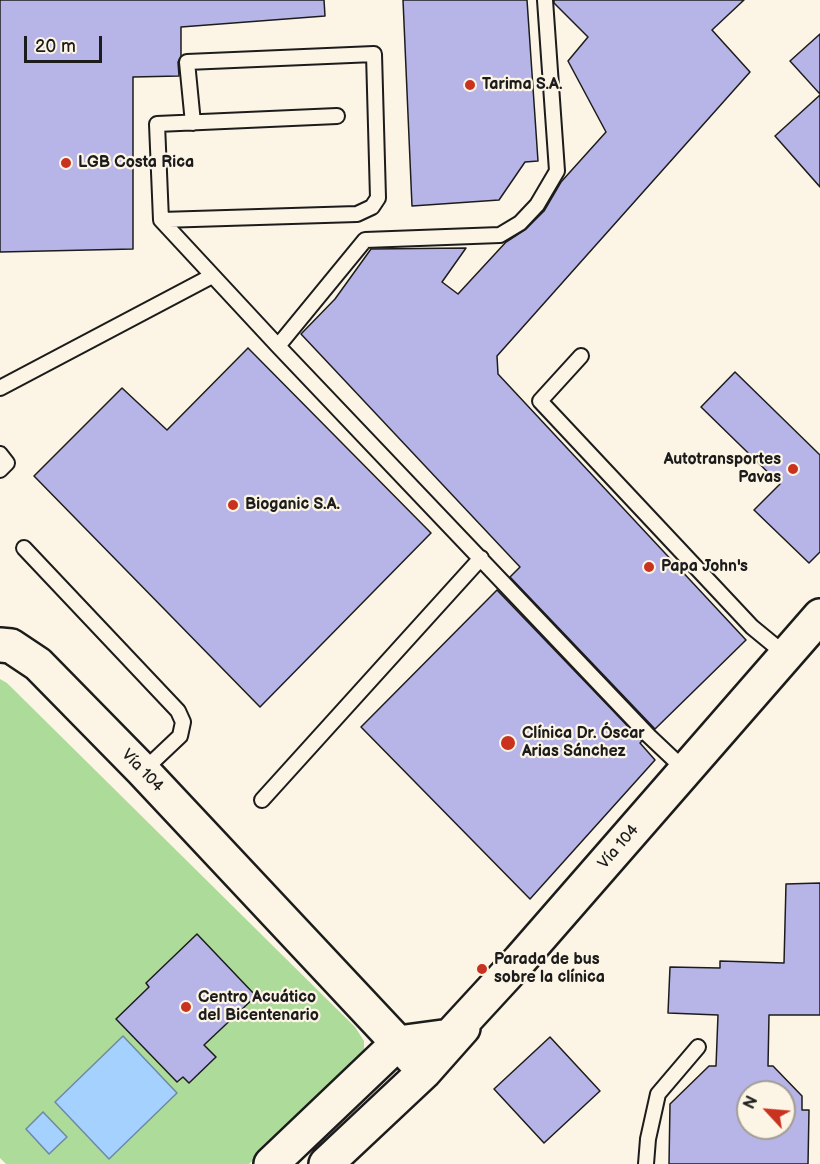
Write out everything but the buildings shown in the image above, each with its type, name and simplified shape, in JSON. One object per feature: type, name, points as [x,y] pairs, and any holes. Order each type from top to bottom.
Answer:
[{"type":"main road","name":"Vía 104","points":[[398,1043],[450,1036],[520,960],[820,616]]},
{"type":"main road","name":"Vía 104","points":[[326,1164],[424,1072],[820,632]]},
{"type":"main road","name":"Vía 104","points":[[0,645],[11,646],[38,664],[143,771],[424,1072]]},
{"type":"main road","points":[[271,1164],[398,1043]]},
{"type":"lane","points":[[278,346],[365,240],[500,235],[520,223],[537,205],[557,171],[545,0]]},
{"type":"lane","points":[[161,220],[357,214],[372,207],[378,198],[374,54],[187,62],[193,123]]},
{"type":"lane","points":[[337,116],[157,124],[161,220],[650,736],[686,770]]},
{"type":"lane","points":[[357,214],[365,240]]},
{"type":"lane","points":[[0,388],[212,276]]},
{"type":"lane","points":[[581,356],[540,401],[752,627],[786,655]]},
{"type":"lane","points":[[0,454],[7,463],[0,470]]},
{"type":"lane","points":[[24,548],[178,711],[183,722],[180,736],[143,771]]},
{"type":"lane","points":[[262,800],[481,558]]},
{"type":"lane","points":[[646,1164],[648,1140],[658,1094],[698,1047]]},
{"type":"green space","points":[[0,679],[7,683],[355,1027],[364,1041],[364,1053],[358,1065],[249,1164],[6,1164],[0,1158]]},
{"type":"water","points":[[123,1036],[177,1093],[109,1159],[55,1102]]},
{"type":"water","points":[[43,1112],[67,1137],[49,1154],[26,1129]]},
{"type":"place","name":"Tarima S.A.","points":[[470,85]]},
{"type":"place","name":"LGB Costa Rica","points":[[66,163]]},
{"type":"place","name":"Autotransportes Pavas","points":[[793,469]]},
{"type":"place","name":"Bioganic S.A.","points":[[233,505]]},
{"type":"place","name":"Papa John's","points":[[649,567]]},
{"type":"place","name":"Clínica Dr. Óscar Arias Sánchez","points":[[508,743]]},
{"type":"place","name":"Parada de bus sobre la clínica","points":[[482,969]]},
{"type":"place","name":"Centro Acuático del Bicentenario","points":[[186,1007]]}]
